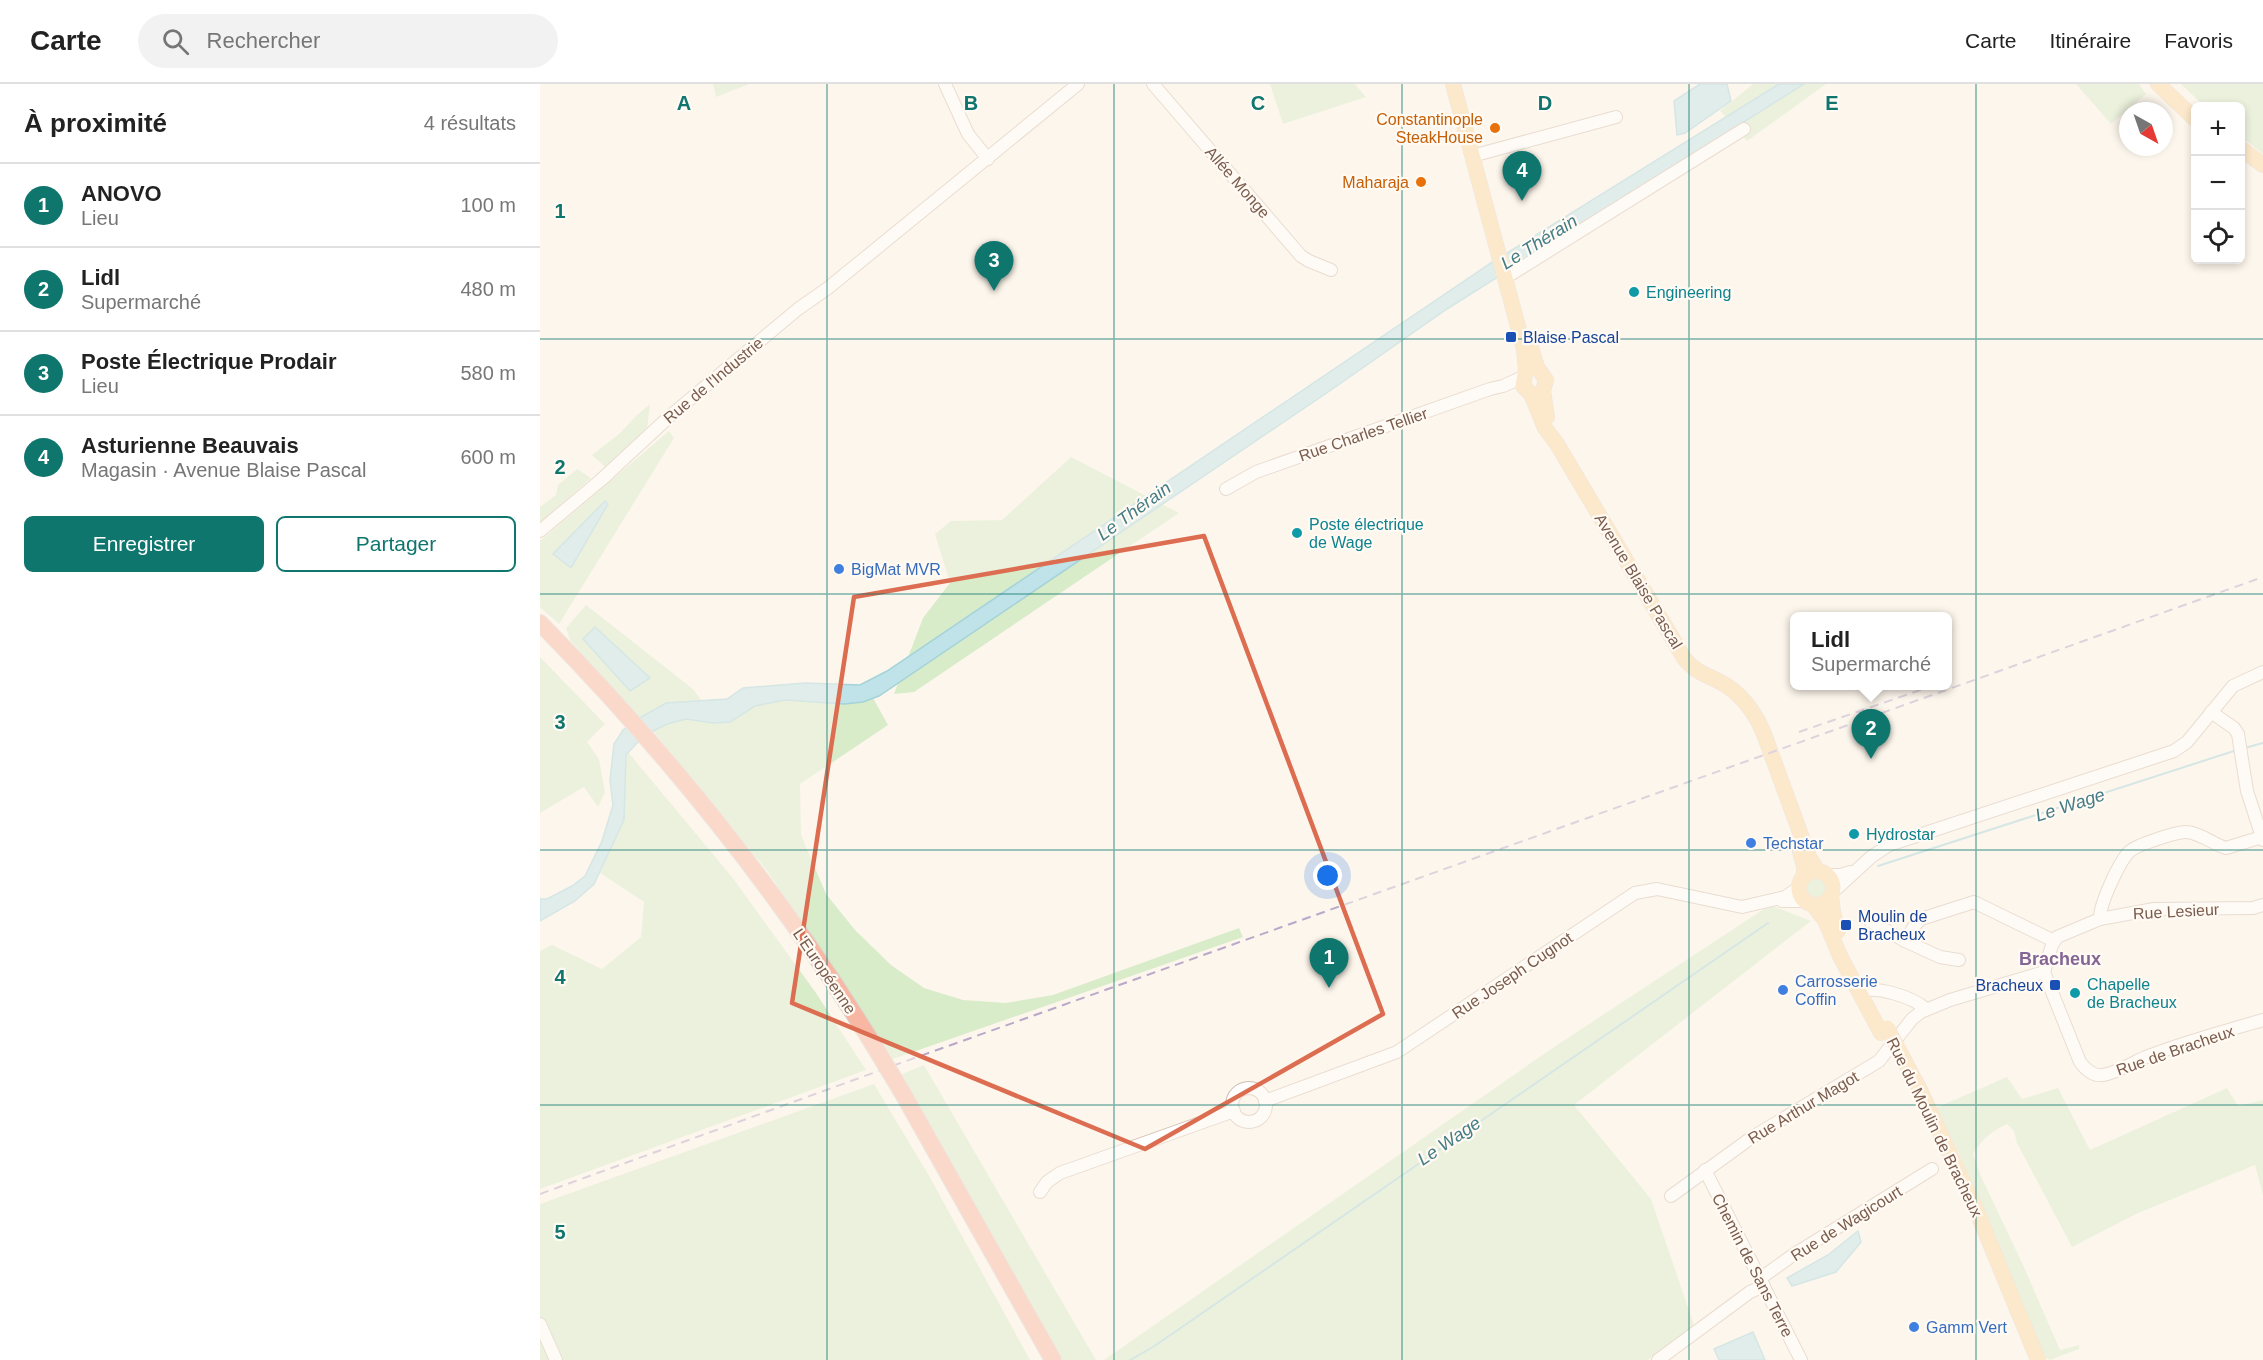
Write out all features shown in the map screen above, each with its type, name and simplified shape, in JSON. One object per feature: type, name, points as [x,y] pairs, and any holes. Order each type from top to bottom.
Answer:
[{"type":"highway","name":"L'Européenne","points":[[540,623],[651,751],[767,906],[871,1051],[1053,1360]]},
{"type":"highway","name":"L'Européenne","points":[[540,639],[618,713]]},
{"type":"highway","name":"L'Européenne","points":[[896,1092],[1040,1360]]},
{"type":"main road","name":"Avenue Blaise Pascal","points":[[1453,84],[1476,155]]},
{"type":"main road","name":"Avenue Blaise Pascal","points":[[1461,84],[1476,155],[1501,249],[1535,362],[1523,385],[1534,393],[1542,423],[1557,444],[1688,662],[1701,674],[1729,688],[1741,698],[1760,724],[1809,856],[1823,873]]},
{"type":"main road","points":[[2158,84],[2191,115]]},
{"type":"main road","points":[[2170,84],[2191,104]]},
{"type":"main road","points":[[2245,151],[2263,165]]},
{"type":"main road","points":[[2245,162],[2263,176]]},
{"type":"main road","name":"Avenue Blaise Pascal","points":[[1530,374],[1546,380],[1534,393]]},
{"type":"main road","points":[[1741,698],[1801,854],[1805,893]]},
{"type":"main road","points":[[1810,872],[1823,873],[1832,883],[1832,894],[1824,903],[1805,893],[1810,872]]},
{"type":"main road","name":"Rue du Moulin de Bracheux","points":[[1805,893],[1825,920],[1976,1207],[2038,1360]]},
{"type":"main road","name":"Rue du Moulin de Bracheux","points":[[1832,894],[1837,930],[1863,991]]},
{"type":"main road","name":"Rue du Moulin de Bracheux","points":[[1916,1090],[2030,1360]]},
{"type":"street","points":[[945,84],[968,134],[986,157]]},
{"type":"street","name":"Rue de l'Industrie","points":[[986,157],[1065,84]]},
{"type":"street","name":"Rue de l'Industrie","points":[[540,531],[602,479],[677,410],[798,309],[828,288],[1078,84]]},
{"type":"street","name":"Allée Monge","points":[[1153,84],[1301,256],[1331,270]]},
{"type":"street","points":[[1476,155],[1616,117]]},
{"type":"street","points":[[1508,274],[1744,129]]},
{"type":"street","name":"Rue Charles Tellier","points":[[1226,489],[1256,472],[1503,386],[1530,374]]},
{"type":"street","points":[[1503,386],[1534,393]]},
{"type":"street","points":[[1823,873],[1845,874],[1880,850],[1895,843],[2174,751],[2187,742],[2233,686],[2263,672]]},
{"type":"street","points":[[2100,919],[2102,905],[2124,860],[2132,850],[2184,832],[2226,848],[2262,839],[2247,791],[2236,731],[2211,712]]},
{"type":"street","points":[[1832,894],[1865,861]]},
{"type":"street","name":"Rue Joseph Cugnot","points":[[1234,1112],[1244,1121],[1256,1120],[1264,1112],[1265,1101],[1397,1052],[1635,893],[1657,889],[1736,906],[1763,903],[1805,893]]},
{"type":"street","points":[[1905,941],[1914,925],[1921,919],[1974,902],[2054,941],[2044,972]]},
{"type":"street","name":"Rue Lesieur","points":[[2054,941],[2063,933],[2100,919],[2148,910],[2253,908],[2263,904]]},
{"type":"street","points":[[1870,921],[1940,957],[1959,960]]},
{"type":"street","name":"Rue Arthur Magot","points":[[1671,1196],[1771,1125],[1880,1061],[1912,1019],[1926,1009],[2044,972]]},
{"type":"street","name":"Rue de Bracheux","points":[[2044,972],[2080,1062],[2087,1070],[2097,1075],[2106,1074],[2142,1058],[2198,1039],[2263,1020]]},
{"type":"street","points":[[1863,991],[1876,990],[1913,1000],[1926,1009]]},
{"type":"street","points":[[1040,1192],[1047,1182],[1060,1173],[1234,1112],[1234,1098],[1244,1089],[1257,1090],[1265,1101]]},
{"type":"street","name":"Rue de Wagicourt","points":[[1658,1360],[1750,1292],[1800,1251],[1932,1169]]},
{"type":"street","name":"Chemin de Sans Terre","points":[[1705,1170],[1800,1360]]},
{"type":"street","points":[[540,1324],[555,1360]]},
{"type":"highlighted area","points":[[1204,536],[1383,1014],[1145,1149],[792,1003],[854,597]]},
{"type":"green space","points":[[713,84],[749,84],[716,97]]},
{"type":"green space","points":[[1270,84],[1355,84],[1366,97],[1283,124]]},
{"type":"green space","points":[[1753,84],[1779,84],[1726,117],[1720,111]]},
{"type":"green space","points":[[1804,84],[1826,84],[1747,141],[1736,127]]},
{"type":"green space","points":[[2076,84],[2139,84],[2146,94],[2137,102],[2119,102],[2119,117],[2111,124]]},
{"type":"green space","points":[[2181,84],[2263,84],[2263,154],[2245,140],[2245,102],[2200,102]]},
{"type":"green space","points":[[650,404],[647,431],[606,468],[592,455],[619,434]]},
{"type":"green space","points":[[669,431],[674,438],[559,624],[540,607],[540,541]]},
{"type":"green space","points":[[1071,457],[1179,513],[914,692],[894,694],[923,618],[950,583],[935,534],[951,521],[1002,520]]},
{"type":"green space","points":[[577,469],[591,478],[540,523],[540,507],[556,495],[558,485]]},
{"type":"green space","points":[[586,605],[693,689],[701,700],[666,703],[639,719],[570,640],[566,628]]},
{"type":"green space","points":[[540,657],[605,724],[587,742],[599,759],[605,792],[598,807],[584,787],[540,813]]},
{"type":"green space","points":[[873,698],[888,725],[800,784],[801,835],[826,894],[855,930],[891,965],[924,988],[963,1000],[1006,1003],[1053,995],[1239,928],[1243,937],[893,1059],[768,872],[653,731],[686,719],[713,723],[755,706],[785,700],[844,704]]},
{"type":"green space","points":[[628,752],[732,877],[816,993],[866,1070],[540,1189],[540,951],[552,945],[602,969],[641,937],[644,902],[600,873],[624,820]]},
{"type":"green space","points":[[1812,877],[1820,877],[1827,884],[1827,892],[1820,899],[1812,899],[1805,892],[1805,884]]},
{"type":"green space","points":[[1770,905],[1811,921],[1574,1105],[1651,1199],[1694,1325],[1648,1360],[1104,1360],[1551,1049]]},
{"type":"green space","points":[[924,1065],[1096,1360],[1062,1360],[902,1074]]},
{"type":"green space","points":[[2007,1077],[2022,1099],[2058,1088],[2090,1150],[2227,1088],[2238,1106],[2263,1100],[2263,1195],[2255,1165],[2136,1214],[2072,1247],[2017,1143],[2014,1131],[2007,1124],[1980,1144],[1973,1154],[1980,1174],[2060,1350],[2079,1345],[2079,1349],[2050,1360],[2044,1357],[1959,1153],[1936,1108]]},
{"type":"green space","points":[[874,1084],[928,1174],[1030,1360],[540,1360],[540,1204]]},
{"type":"water","points":[[1700,84],[1727,84],[1731,101],[1685,133],[1677,135],[1674,101]]},
{"type":"water","name":"Le Thérain","points":[[1779,84],[1804,84],[1447,309],[879,696],[863,702],[844,704],[785,700],[755,706],[730,722],[713,723],[686,719],[653,731],[626,755],[624,820],[594,884],[575,901],[540,921],[540,899],[547,899],[572,886],[585,876],[602,841],[613,805],[610,780],[614,744],[623,730],[643,716],[666,703],[727,699],[743,688],[805,683],[860,685],[887,671],[1491,263]]},
{"type":"water","points":[[605,501],[608,504],[571,568],[553,554]]},
{"type":"water","points":[[595,627],[650,678],[630,691],[583,639]]},
{"type":"water","points":[[1858,1231],[1861,1242],[1836,1272],[1792,1286],[1787,1278],[1828,1255]]},
{"type":"water","points":[[1753,1332],[1765,1360],[1719,1360],[1714,1349]]},
{"type":"waterway","name":"Le Wage","points":[[2245,748],[2263,743]]},
{"type":"waterway","name":"Le Wage","points":[[1878,866],[2237,750]]},
{"type":"waterway","name":"Le Wage","points":[[1130,1360],[1153,1347],[1768,923]]},
{"type":"railway","points":[[1952,688],[2263,577]]},
{"type":"railway","points":[[1799,732],[1920,690]]},
{"type":"railway","points":[[540,1194],[1946,690]]},
{"type":"place","name":"Constantinople SteakHouse","points":[[1495,128]]},
{"type":"place","name":"Maharaja","points":[[1421,182]]},
{"type":"place","name":"Asturienne Beauvais","points":[[1522,201]]},
{"type":"place","name":"Poste Électrique Prodair","points":[[994,291]]},
{"type":"place","name":"Engineering","points":[[1634,292]]},
{"type":"place","name":"Blaise Pascal","points":[[1511,337]]},
{"type":"place","name":"Poste électrique de Wage","points":[[1297,533]]},
{"type":"place","name":"BigMat MVR","points":[[839,569]]},
{"type":"place","name":"Lidl","points":[[1871,759]]},
{"type":"place","name":"Hydrostar","points":[[1854,834]]},
{"type":"place","name":"Techstar","points":[[1751,843]]},
{"type":"place","name":"Moulin de Bracheux","points":[[1846,925]]},
{"type":"place","name":"Bracheux","points":[[2055,985]]},
{"type":"place","name":"ANOVO","points":[[1329,988]]},
{"type":"place","name":"Carrosserie Coffin","points":[[1783,990]]},
{"type":"place","name":"Chapelle de Bracheux","points":[[2075,993]]},
{"type":"place","name":"Gamm Vert","points":[[1914,1327]]},
{"type":"district","name":"Bracheux","points":[[2060,959]]}]
